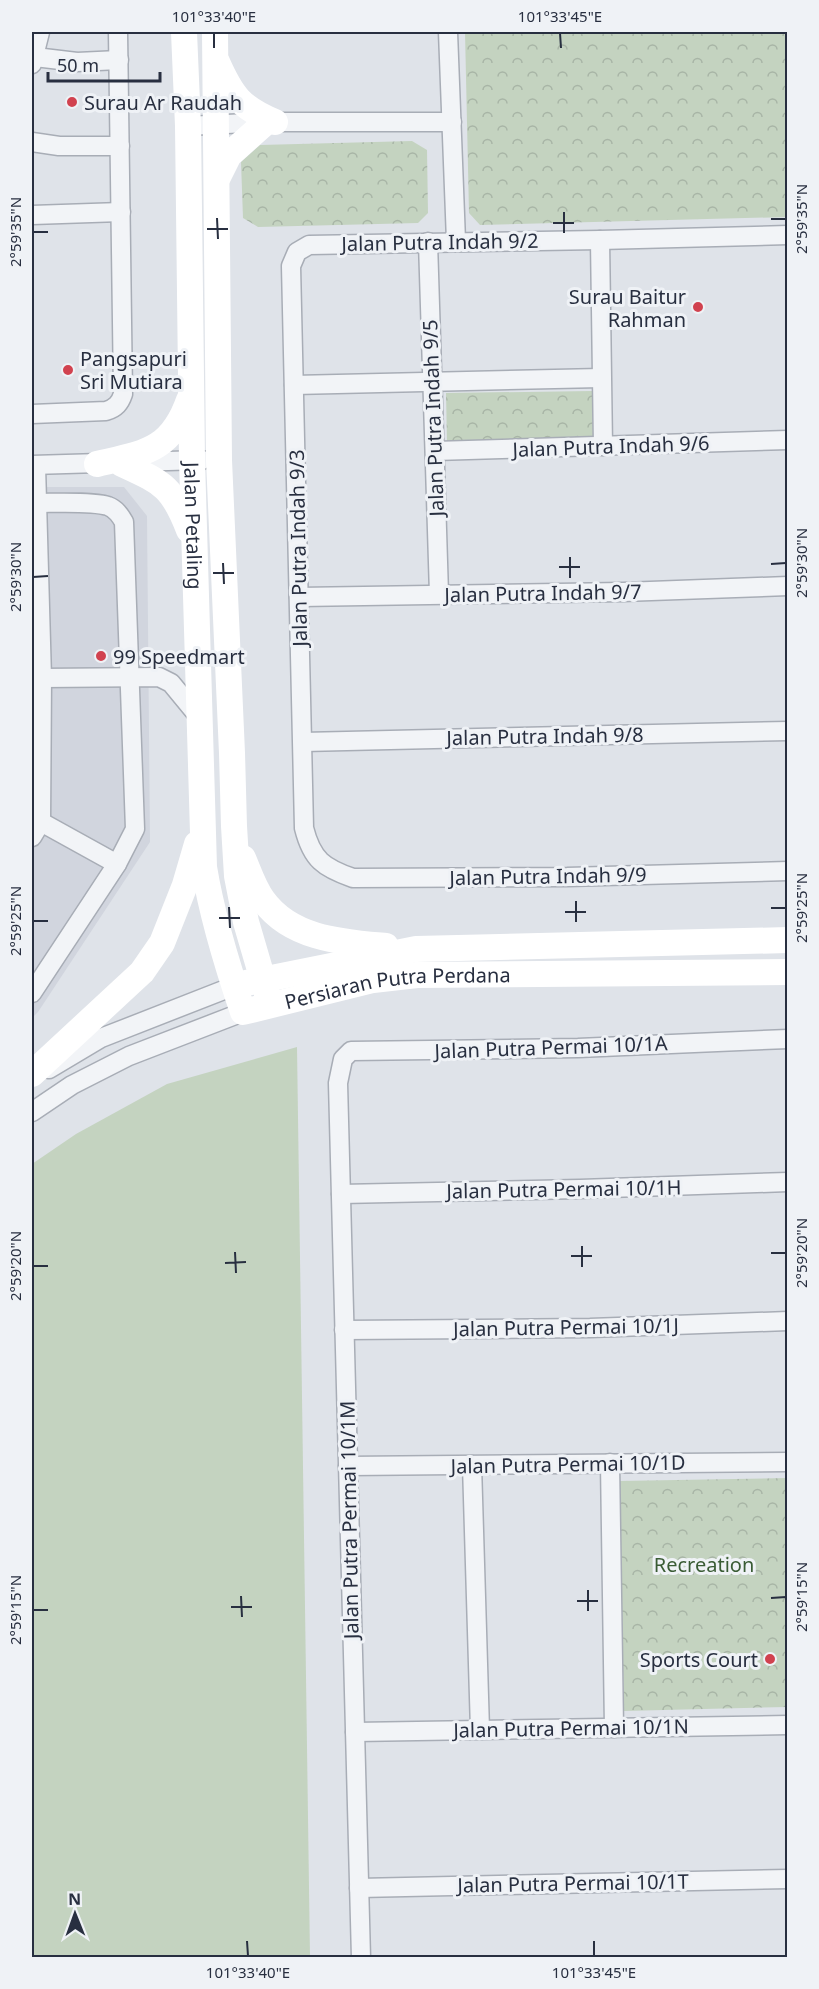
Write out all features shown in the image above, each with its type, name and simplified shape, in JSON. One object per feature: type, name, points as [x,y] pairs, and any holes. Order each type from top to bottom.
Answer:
[{"type":"main road","name":"Jalan Petaling","points":[[184,32],[188,126],[192,460],[204,867],[209,895],[243,1012]]},
{"type":"main road","name":"Jalan Petaling","points":[[215,44],[219,460],[234,826],[237,876],[246,922],[270,1004]]},
{"type":"main road","points":[[215,44],[225,82],[243,105],[270,122],[234,150],[218,178]]},
{"type":"main road","points":[[110,464],[153,449],[167,439],[182,419],[191,393]]},
{"type":"main road","points":[[110,464],[158,480],[171,492],[182,511],[195,544]]},
{"type":"main road","points":[[32,1074],[141,972],[162,943],[185,885],[202,826]]},
{"type":"main road","points":[[234,826],[240,851],[251,877],[263,900],[279,917],[319,937],[344,943],[416,949]]},
{"type":"main road","name":"Persiaran Putra Perdana","points":[[234,986],[416,949],[788,940]]},
{"type":"main road","name":"Persiaran Putra Perdana","points":[[243,1012],[373,980],[417,975],[788,972]]},
{"type":"street","points":[[40,32],[33,61],[119,60]]},
{"type":"street","points":[[32,414],[106,411],[120,403],[123,394],[118,32]]},
{"type":"street","points":[[448,32],[456,241]]},
{"type":"street","points":[[188,126],[270,122],[452,122]]},
{"type":"street","points":[[32,142],[60,146],[120,146]]},
{"type":"street","points":[[32,215],[121,212]]},
{"type":"street","name":"Jalan Putra Indah 9/2","points":[[309,245],[788,235]]},
{"type":"street","points":[[600,240],[603,446]]},
{"type":"street","name":"Jalan Putra Indah 9/5","points":[[428,242],[439,594]]},
{"type":"street","name":"Jalan Putra Indah 9/3","points":[[309,245],[297,252],[291,266],[304,828],[307,842],[315,856]]},
{"type":"street","points":[[294,385],[601,378]]},
{"type":"street","name":"Jalan Putra Indah 9/6","points":[[435,452],[788,440]]},
{"type":"street","points":[[117,864],[36,830],[42,678],[34,465],[219,460]]},
{"type":"street","points":[[32,990],[117,864],[135,829],[124,522],[120,513],[107,506],[70,502],[37,503]]},
{"type":"street","name":"Jalan Putra Indah 9/7","points":[[299,597],[623,592],[788,586]]},
{"type":"street","points":[[42,678],[159,677],[171,683],[199,717]]},
{"type":"street","name":"Jalan Putra Indah 9/8","points":[[303,742],[788,731]]},
{"type":"street","name":"Jalan Putra Indah 9/9","points":[[315,856],[331,870],[353,878],[567,877],[788,872]]},
{"type":"street","name":"Persiaran Putra Perdana","points":[[32,1079],[101,1038],[234,986]]},
{"type":"street","name":"Persiaran Putra Perdana","points":[[32,1112],[72,1085],[129,1056],[243,1012]]},
{"type":"street","name":"Jalan Putra Permai 10/1A","points":[[338,1083],[343,1059],[351,1051],[578,1048],[788,1039]]},
{"type":"street","name":"Jalan Putra Permai 10/1M","points":[[338,1083],[361,1958]]},
{"type":"street","name":"Jalan Putra Permai 10/1H","points":[[341,1194],[788,1182]]},
{"type":"street","name":"Jalan Putra Permai 10/1J","points":[[344,1330],[590,1328],[788,1321]]},
{"type":"street","name":"Jalan Putra Permai 10/1D","points":[[348,1466],[788,1462]]},
{"type":"street","points":[[610,1463],[614,1728]]},
{"type":"street","points":[[472,1465],[480,1730]]},
{"type":"street","name":"Jalan Putra Permai 10/1N","points":[[355,1732],[788,1725]]},
{"type":"street","name":"Jalan Putra Permai 10/1T","points":[[359,1888],[788,1879]]},
{"type":"shaded area","points":[[32,487],[124,487],[147,516],[150,842],[32,1018]]},
{"type":"green space","points":[[465,32],[787,32],[787,217],[480,225],[469,213]]},
{"type":"green space","points":[[412,141],[427,150],[428,213],[418,223],[258,227],[243,218],[241,162],[260,145]]},
{"type":"green space","points":[[592,391],[593,439],[447,442],[446,393]]},
{"type":"green space","points":[[297,1047],[310,1957],[32,1957],[32,1164],[76,1134],[167,1084]]},
{"type":"green space","name":"Recreation","points":[[787,1478],[787,1707],[624,1711],[619,1481]]},
{"type":"place","name":"Surau Ar Raudah","points":[[72,102]]},
{"type":"place","name":"Surau Baitur Rahman","points":[[698,307]]},
{"type":"place","name":"Pangsapuri Sri Mutiara","points":[[68,370]]},
{"type":"place","name":"99 Speedmart","points":[[101,656]]},
{"type":"place","name":"Sports Court","points":[[770,1659]]}]
